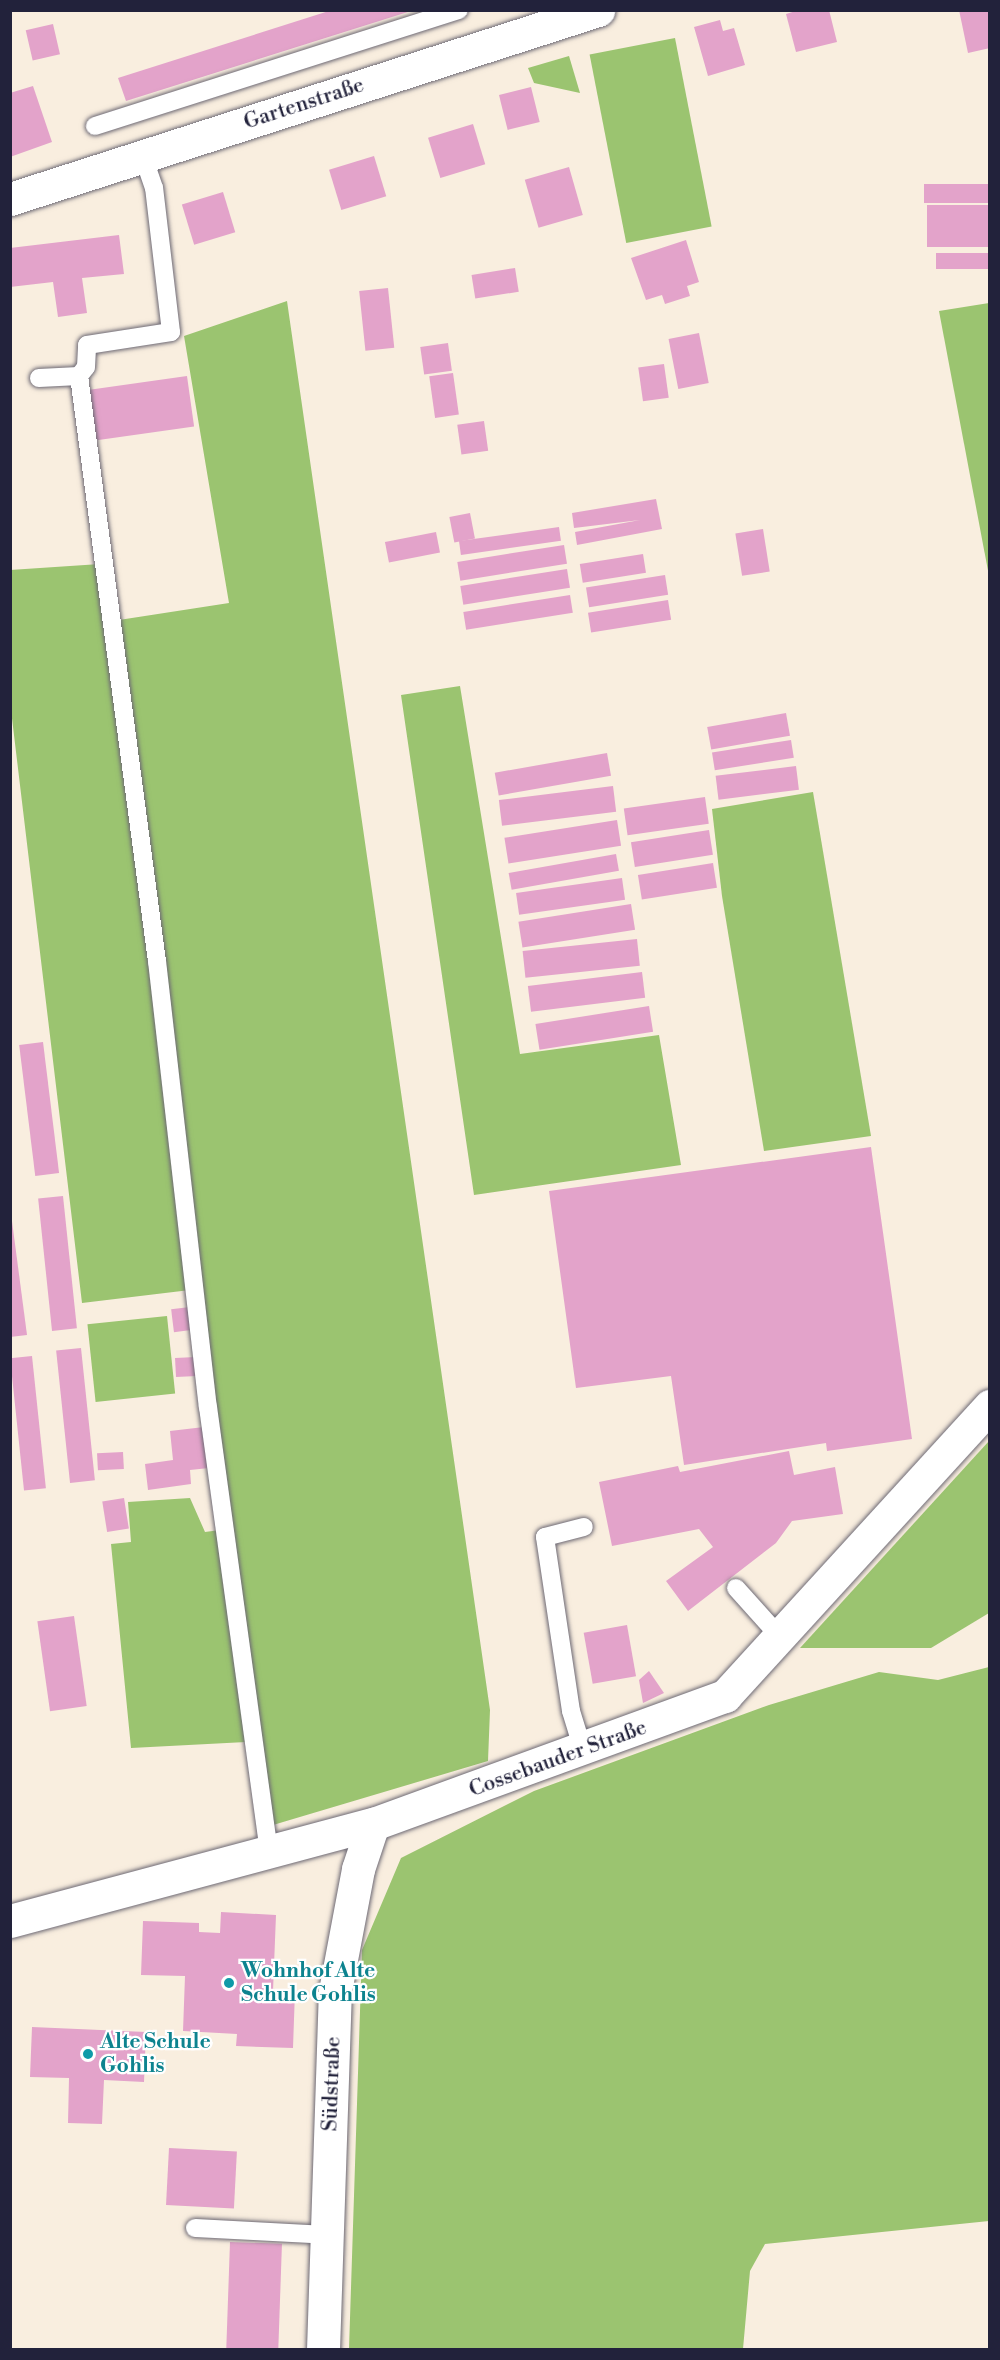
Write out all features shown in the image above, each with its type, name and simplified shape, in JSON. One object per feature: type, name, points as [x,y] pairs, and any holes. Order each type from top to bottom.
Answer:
[{"type":"street","name":"Gartenstraße","points":[[10,199],[598,10]]},
{"type":"street","name":"Cossebauder Straße","points":[[10,1921],[373,1824],[583,1750],[725,1696],[990,1406]]},
{"type":"street","name":"Südstraße","points":[[324,2349],[335,1991],[358,1869],[373,1824]]},
{"type":"lane","points":[[95,126],[459,10]]},
{"type":"lane","points":[[142,156],[154,188],[171,332],[87,345],[86,367],[79,376],[157,961],[208,1407],[269,1852]]},
{"type":"lane","points":[[39,378],[79,376]]},
{"type":"lane","points":[[583,1750],[571,1711],[545,1537],[584,1527]]},
{"type":"lane","points":[[736,1587],[780,1636]]},
{"type":"lane","points":[[195,2228],[327,2235]]},
{"type":"green space","points":[[675,38],[712,226],[626,243],[590,55]]},
{"type":"green space","points":[[569,56],[580,93],[534,83],[528,68]]},
{"type":"green space","points":[[287,301],[490,1710],[488,1761],[273,1825],[246,1742],[131,1748],[111,1544],[131,1542],[128,1502],[190,1498],[205,1532],[220,1530],[190,1290],[82,1303],[11,710],[10,570],[100,564],[106,622],[229,603],[184,336]]},
{"type":"green space","points":[[990,303],[989,576],[939,311]]},
{"type":"green space","points":[[460,686],[520,1054],[659,1035],[681,1165],[474,1195],[401,695]]},
{"type":"green space","points":[[813,792],[871,1136],[764,1151],[722,896],[712,809]]},
{"type":"green space","points":[[167,1316],[175,1394],[96,1402],[87,1324]]},
{"type":"green space","points":[[989,1441],[989,1613],[931,1648],[800,1648]]},
{"type":"green space","points":[[989,1667],[989,2221],[765,2244],[750,2271],[743,2349],[349,2349],[362,1950],[401,1858],[534,1791],[769,1705],[879,1672],[938,1680]]},
{"type":"building","points":[[332,10],[411,11],[126,101],[118,78]]},
{"type":"building","points":[[799,10],[829,10],[837,42],[796,52],[786,14]]},
{"type":"building","points":[[959,10],[990,10],[990,48],[968,53]]},
{"type":"building","points":[[720,20],[723,31],[734,28],[745,65],[708,76],[694,27]]},
{"type":"building","points":[[53,24],[60,54],[33,61],[26,30]]},
{"type":"building","points":[[33,86],[52,142],[10,157],[10,93]]},
{"type":"building","points":[[531,87],[540,122],[508,130],[499,95]]},
{"type":"building","points":[[473,124],[485,164],[440,178],[428,138]]},
{"type":"building","points":[[374,156],[386,196],[341,210],[329,170]]},
{"type":"building","points":[[569,167],[583,215],[539,228],[525,180]]},
{"type":"building","points":[[924,184],[990,184],[990,203],[924,203]]},
{"type":"building","points":[[223,192],[235,232],[194,245],[182,205]]},
{"type":"building","points":[[927,205],[990,205],[990,247],[927,247]]},
{"type":"building","points":[[119,235],[124,274],[82,278],[87,313],[58,317],[53,282],[10,287],[10,248]]},
{"type":"building","points":[[686,240],[699,282],[687,286],[690,296],[665,304],[662,295],[646,300],[631,258]]},
{"type":"building","points":[[936,253],[990,253],[990,269],[936,269]]},
{"type":"building","points":[[515,268],[519,292],[475,299],[472,275]]},
{"type":"building","points":[[388,288],[394,348],[365,351],[359,291]]},
{"type":"building","points":[[699,333],[709,383],[678,389],[669,339]]},
{"type":"building","points":[[448,343],[452,371],[424,375],[420,347]]},
{"type":"building","points":[[664,364],[669,398],[643,401],[638,368]]},
{"type":"building","points":[[453,373],[459,415],[435,418],[429,376]]},
{"type":"building","points":[[187,376],[194,427],[95,440],[88,390]]},
{"type":"building","points":[[484,421],[488,451],[461,454],[457,425]]},
{"type":"building","points":[[656,499],[662,529],[577,545],[575,532],[640,520],[574,528],[572,513]]},
{"type":"building","points":[[470,513],[475,539],[454,543],[449,517]]},
{"type":"building","points":[[559,527],[561,541],[461,555],[459,541]]},
{"type":"building","points":[[763,529],[770,571],[742,576],[735,533]]},
{"type":"building","points":[[436,532],[440,553],[389,563],[385,542]]},
{"type":"building","points":[[564,545],[567,564],[460,581],[457,562]]},
{"type":"building","points":[[643,554],[646,573],[583,583],[580,564]]},
{"type":"building","points":[[567,569],[570,588],[463,605],[460,586]]},
{"type":"building","points":[[665,575],[668,595],[589,607],[586,588]]},
{"type":"building","points":[[570,595],[573,613],[466,630],[463,612]]},
{"type":"building","points":[[668,600],[671,620],[591,632],[588,613]]},
{"type":"building","points":[[786,713],[790,736],[711,750],[707,727]]},
{"type":"building","points":[[791,740],[794,758],[715,770],[712,753]]},
{"type":"building","points":[[607,753],[611,776],[499,795],[495,773]]},
{"type":"building","points":[[796,766],[799,790],[719,800],[716,776]]},
{"type":"building","points":[[613,786],[616,812],[502,826],[499,800]]},
{"type":"building","points":[[705,797],[709,824],[628,835],[624,808]]},
{"type":"building","points":[[617,820],[621,846],[508,864],[504,838]]},
{"type":"building","points":[[709,830],[713,855],[635,867],[631,842]]},
{"type":"building","points":[[616,854],[619,871],[512,890],[509,873]]},
{"type":"building","points":[[713,863],[717,888],[642,900],[638,875]]},
{"type":"building","points":[[622,878],[625,900],[519,915],[516,893]]},
{"type":"building","points":[[631,904],[635,930],[522,948],[518,922]]},
{"type":"building","points":[[637,939],[640,966],[525,978],[523,951]]},
{"type":"building","points":[[642,972],[645,998],[531,1012],[528,986]]},
{"type":"building","points":[[649,1006],[653,1032],[539,1050],[535,1024]]},
{"type":"building","points":[[43,1042],[59,1173],[35,1176],[19,1045]]},
{"type":"building","points":[[871,1147],[912,1439],[827,1451],[826,1443],[684,1465],[671,1376],[576,1388],[549,1191]]},
{"type":"building","points":[[63,1196],[77,1328],[52,1331],[38,1199]]},
{"type":"building","points":[[10,1206],[27,1335],[10,1337]]},
{"type":"building","points":[[190,1307],[193,1330],[174,1332],[171,1309]]},
{"type":"building","points":[[81,1348],[95,1480],[70,1483],[56,1351]]},
{"type":"building","points":[[32,1356],[46,1488],[24,1491],[10,1358]]},
{"type":"building","points":[[196,1357],[197,1376],[176,1377],[175,1358]]},
{"type":"building","points":[[204,1427],[209,1468],[190,1470],[191,1484],[148,1490],[145,1464],[173,1460],[170,1431]]},
{"type":"building","points":[[789,1451],[794,1475],[835,1467],[843,1514],[792,1521],[776,1543],[688,1611],[666,1581],[713,1547],[699,1529],[612,1546],[599,1482],[678,1466],[680,1472]]},
{"type":"building","points":[[123,1452],[124,1469],[98,1470],[97,1453]]},
{"type":"building","points":[[124,1498],[129,1529],[107,1532],[102,1501]]},
{"type":"building","points":[[74,1616],[87,1706],[50,1711],[37,1621]]},
{"type":"building","points":[[627,1625],[636,1676],[593,1684],[584,1633]]},
{"type":"building","points":[[649,1671],[664,1693],[643,1703],[639,1680]]},
{"type":"building","name":"Wohnhof Alte Schule Gohlis","points":[[221,1912],[276,1915],[273,1991],[295,1991],[293,2048],[236,2046],[237,2034],[183,2031],[185,1976],[141,1975],[143,1921],[199,1923],[199,1932],[220,1933]]},
{"type":"building","name":"Alte Schule Gohlis","points":[[32,2027],[146,2032],[144,2082],[104,2080],[102,2124],[68,2123],[69,2078],[30,2077]]},
{"type":"building","points":[[169,2148],[237,2152],[234,2208],[166,2205]]},
{"type":"building","points":[[230,2242],[282,2244],[278,2350],[226,2349]]},
{"type":"place","name":"Wohnhof Alte Schule Gohlis","points":[[229,1983]]},
{"type":"place","name":"Alte Schule Gohlis","points":[[88,2054]]}]
